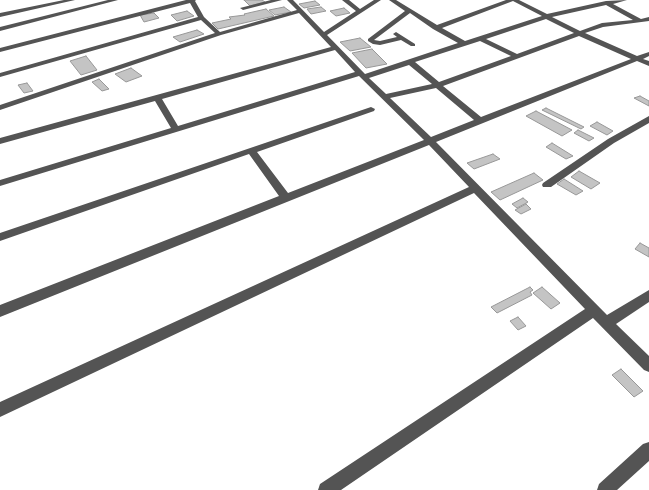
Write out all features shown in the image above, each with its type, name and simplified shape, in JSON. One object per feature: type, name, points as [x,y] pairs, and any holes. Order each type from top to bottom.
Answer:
[{"type":"street","points":[[0,16],[72,0]]},
{"type":"street","points":[[0,29],[115,0]]},
{"type":"street","points":[[158,0],[164,6]]},
{"type":"street","points":[[0,50],[192,0],[202,18],[220,34]]},
{"type":"street","points":[[243,8],[279,0]]},
{"type":"street","points":[[290,0],[322,35],[429,140],[649,365]]},
{"type":"street","points":[[345,0],[360,12]]},
{"type":"street","points":[[322,35],[378,0]]},
{"type":"street","points":[[392,0],[464,44]]},
{"type":"street","points":[[436,28],[511,0]]},
{"type":"street","points":[[515,0],[579,33],[649,64]]},
{"type":"street","points":[[0,183],[176,129],[410,62],[548,16],[624,0]]},
{"type":"street","points":[[61,2],[71,11]]},
{"type":"street","points":[[606,3],[640,21]]},
{"type":"street","points":[[0,108],[220,34],[301,11]]},
{"type":"street","points":[[402,38],[380,43],[371,42],[370,40],[409,11]]},
{"type":"street","points":[[0,75],[202,18]]},
{"type":"street","points":[[385,97],[438,85],[611,23],[649,19]]},
{"type":"street","points":[[386,28],[413,45]]},
{"type":"street","points":[[481,39],[517,56]]},
{"type":"street","points":[[0,141],[336,48]]},
{"type":"street","points":[[0,311],[649,54]]},
{"type":"street","points":[[410,62],[481,121]]},
{"type":"street","points":[[157,96],[176,129]]},
{"type":"street","points":[[0,237],[371,109]]},
{"type":"street","points":[[547,185],[611,141],[649,119]]},
{"type":"street","points":[[251,150],[286,198]]},
{"type":"street","points":[[0,410],[476,188]]},
{"type":"street","points":[[606,323],[649,295]]},
{"type":"street","points":[[326,490],[594,310]]},
{"type":"street","points":[[605,490],[649,450]]},
{"type":"building","points":[[244,0],[262,0],[265,2],[250,6]]},
{"type":"building","points":[[315,1],[320,5],[304,8],[299,4]]},
{"type":"building","points":[[284,7],[291,12],[275,15],[269,10]]},
{"type":"building","points":[[321,7],[326,11],[311,14],[307,9]]},
{"type":"building","points":[[344,8],[350,13],[336,16],[330,11]]},
{"type":"building","points":[[266,9],[274,16],[218,29],[212,23],[231,19],[229,17]]},
{"type":"building","points":[[187,11],[194,16],[177,21],[171,15]]},
{"type":"building","points":[[154,13],[159,18],[144,22],[140,15]]},
{"type":"building","points":[[197,30],[204,34],[180,42],[173,37]]},
{"type":"building","points":[[360,38],[371,47],[350,51],[340,42]]},
{"type":"building","points":[[372,49],[387,64],[366,68],[352,53]]},
{"type":"building","points":[[86,56],[97,70],[81,75],[70,61]]},
{"type":"building","points":[[131,68],[142,76],[126,82],[115,74]]},
{"type":"building","points":[[99,79],[109,89],[102,91],[92,82]]},
{"type":"building","points":[[27,83],[33,91],[24,93],[18,85]]},
{"type":"building","points":[[640,96],[649,101],[649,106],[634,98]]},
{"type":"building","points":[[546,108],[584,127],[581,129],[542,110]]},
{"type":"building","points":[[536,111],[572,130],[562,136],[526,116]]},
{"type":"building","points":[[597,122],[613,131],[607,135],[590,126]]},
{"type":"building","points":[[578,130],[594,138],[589,141],[574,133]]},
{"type":"building","points":[[552,143],[573,156],[566,159],[546,147]]},
{"type":"building","points":[[493,154],[500,159],[474,169],[467,163]]},
{"type":"building","points":[[579,171],[600,183],[591,189],[571,177]]},
{"type":"building","points":[[534,173],[543,180],[500,200],[491,192]]},
{"type":"building","points":[[564,179],[583,191],[576,195],[557,184]]},
{"type":"building","points":[[523,198],[528,202],[517,208],[512,204]]},
{"type":"building","points":[[526,204],[531,209],[521,214],[515,210]]},
{"type":"building","points":[[640,243],[649,248],[649,257],[635,249]]},
{"type":"building","points":[[530,287],[533,290],[530,292],[532,295],[497,313],[491,307]]},
{"type":"building","points":[[542,287],[560,303],[551,309],[533,293]]},
{"type":"building","points":[[518,317],[526,326],[518,330],[510,321]]},
{"type":"building","points":[[621,369],[643,391],[634,397],[612,375]]}]
